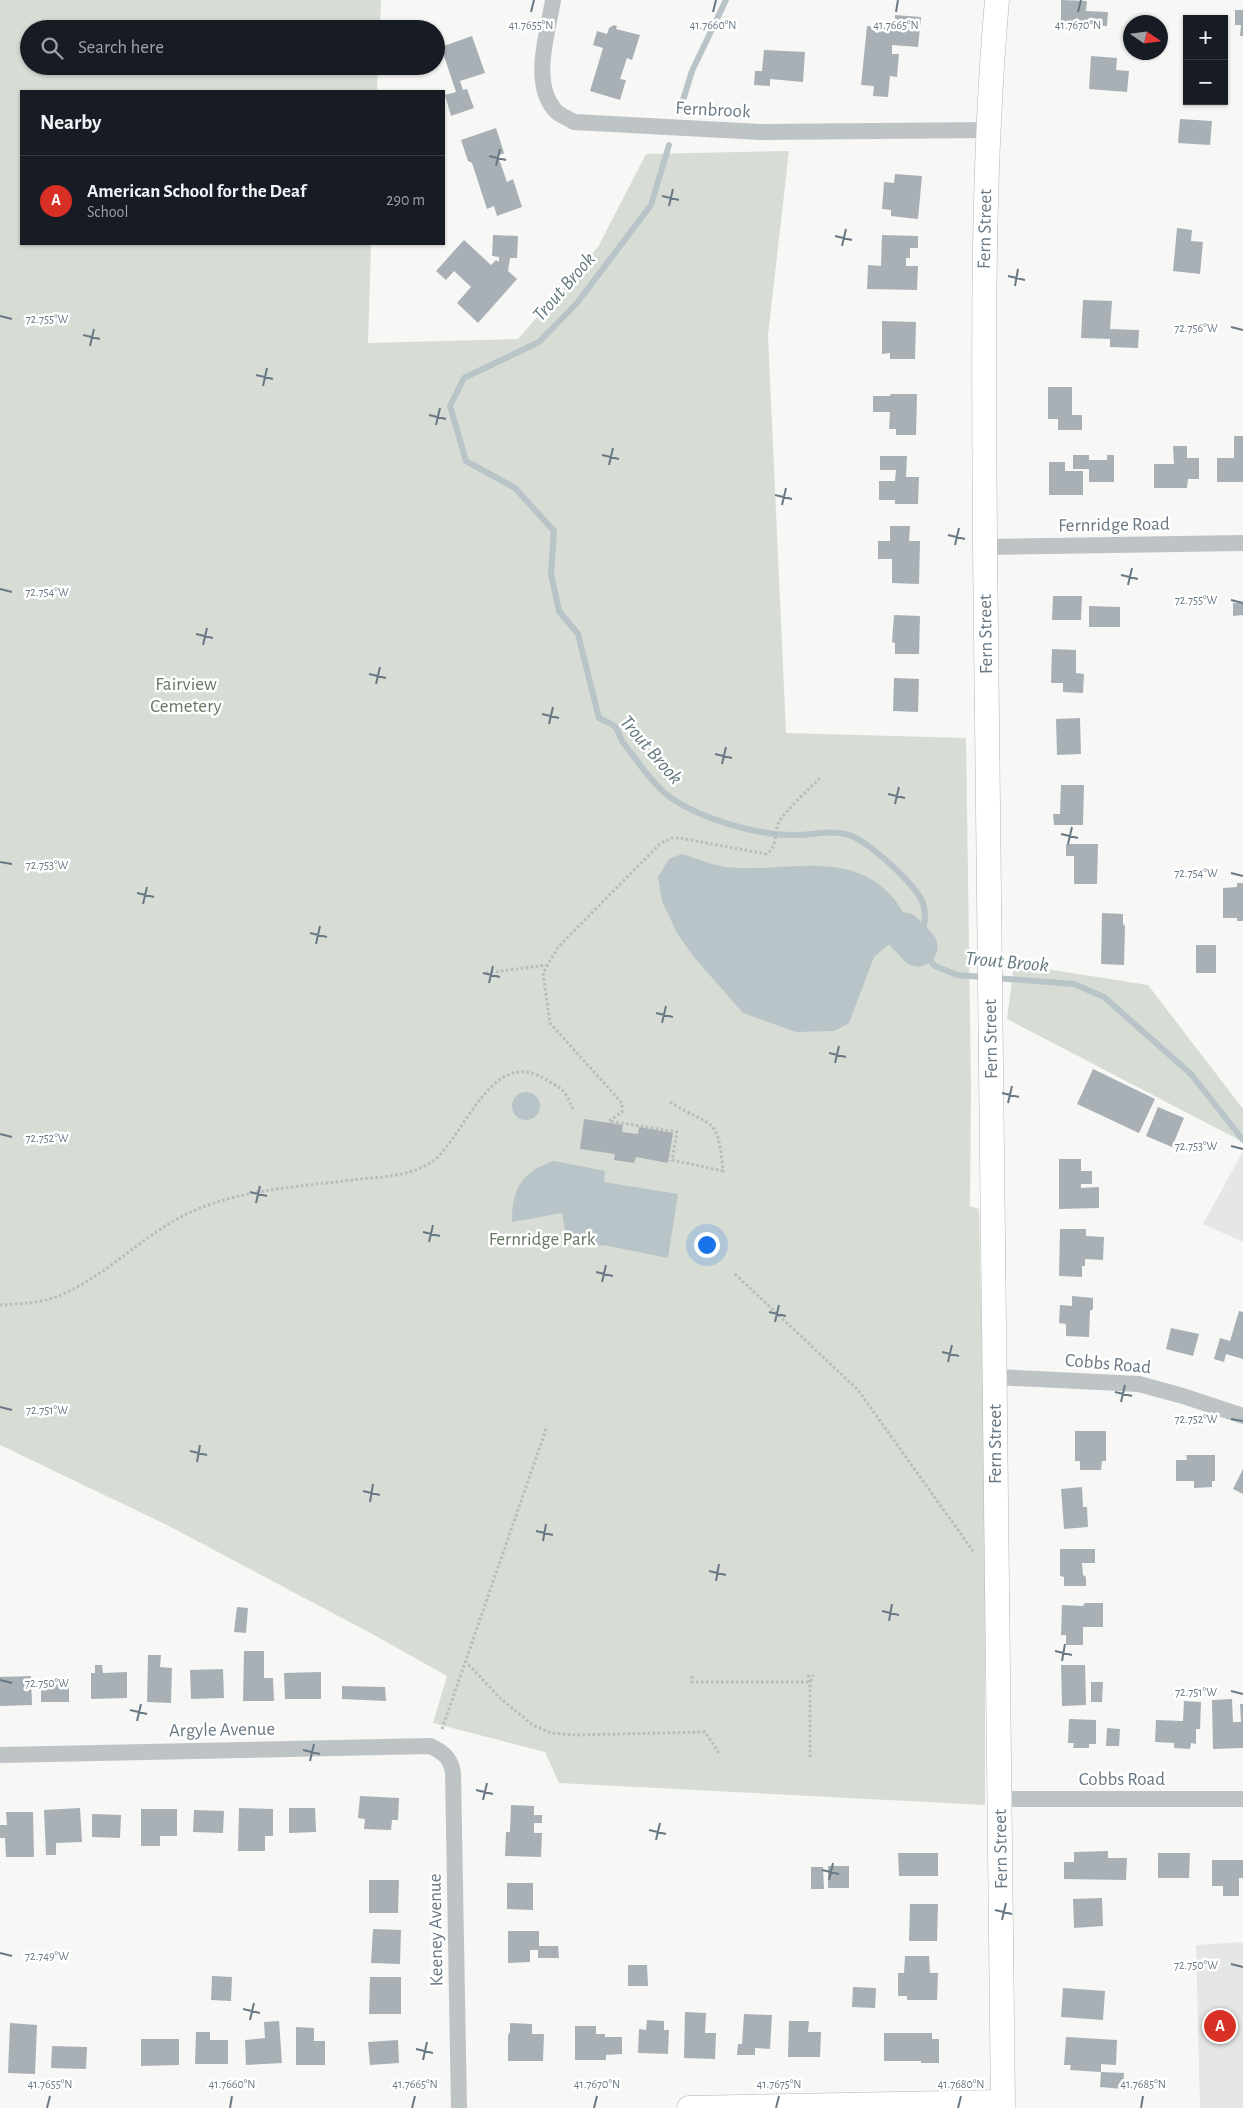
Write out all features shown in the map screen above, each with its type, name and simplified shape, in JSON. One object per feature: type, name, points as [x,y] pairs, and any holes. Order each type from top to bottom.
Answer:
[{"type":"street","name":"Fernbrook","points":[[553,0],[541,75],[545,95],[555,111],[574,122],[760,132],[988,130]]},
{"type":"street","name":"Fern Street","points":[[997,0],[988,130],[984,292],[985,546],[1003,2105]]},
{"type":"street","name":"Fernridge Road","points":[[985,546],[1243,543]]},
{"type":"street","name":"Cobbs Road","points":[[995,1377],[1139,1384],[1243,1416]]},
{"type":"street","name":"Argyle Avenue","points":[[0,1755],[430,1746],[444,1753]]},
{"type":"street","name":"Keeney Avenue","points":[[444,1753],[452,1766],[453,1773],[459,2108]]},
{"type":"street","name":"Cobbs Road","points":[[1000,1798],[1243,1799]]},
{"type":"street","points":[[689,2108],[1003,2105]]},
{"type":"path","points":[[670,1102],[688,1114],[702,1118],[714,1127],[720,1144],[723,1171],[672,1160],[677,1132],[609,1121],[622,1112],[622,1103],[550,1023],[543,973],[558,947],[661,843],[672,838],[680,838],[766,854],[771,851],[774,845],[779,822],[820,778]]},
{"type":"path","points":[[486,973],[547,965]]},
{"type":"path","points":[[0,1305],[25,1304],[62,1295],[94,1278],[166,1224],[200,1208],[237,1196],[400,1174],[428,1165],[443,1151],[487,1090],[510,1075],[524,1072],[537,1074],[566,1092],[573,1108]]},
{"type":"path","points":[[735,1274],[858,1390],[976,1554]]},
{"type":"path","points":[[442,1730],[546,1428]]},
{"type":"path","points":[[465,1661],[501,1699],[533,1725],[551,1732],[575,1735],[705,1732],[720,1755]]},
{"type":"path","points":[[808,1675],[810,1682],[810,1757]]},
{"type":"path","points":[[810,1682],[813,1675]]},
{"type":"path","points":[[692,1676],[692,1682],[810,1682]]},
{"type":"shaded area","points":[[682,854],[726,867],[816,866],[858,873],[877,883],[895,900],[911,926],[874,957],[849,1023],[834,1031],[796,1032],[743,1013],[693,956],[677,933],[662,901],[658,877],[669,859]]},
{"type":"shaded area","points":[[526,1092],[536,1096],[540,1106],[536,1116],[526,1120],[516,1116],[512,1106],[516,1096]]},
{"type":"shaded area","points":[[1243,1151],[1243,1242],[1203,1224]]},
{"type":"shaded area","points":[[554,1161],[605,1171],[604,1182],[678,1194],[668,1258],[609,1246],[567,1242],[562,1213],[512,1222],[514,1200],[521,1183],[534,1170]]},
{"type":"shaded area","points":[[1243,1942],[1243,2108],[1200,2108],[1196,1945]]},
{"type":"green space","name":"Fernridge Park","points":[[0,0],[381,0],[380,20],[20,20],[20,75],[378,75],[377,90],[20,90],[20,245],[371,245],[368,343],[518,339],[598,247],[646,154],[789,151],[768,335],[786,733],[966,738],[971,1086],[970,1206],[979,1209],[985,1492],[985,1805],[559,1783],[545,1752],[433,1723],[447,1676],[169,1526],[0,1445]]},
{"type":"green space","points":[[1014,964],[1148,985],[1243,1109],[1243,1142],[1007,1019]]},
{"type":"building","points":[[1061,0],[1087,1],[1086,11],[1108,12],[1107,26],[1061,24]]},
{"type":"building","points":[[1235,10],[1243,10],[1243,36],[1240,36],[1241,25],[1235,25]]},
{"type":"building","points":[[895,15],[921,17],[918,47],[892,45],[892,54],[899,54],[897,77],[890,76],[888,97],[873,96],[874,86],[861,85],[867,26],[894,29]]},
{"type":"building","points":[[614,25],[617,26],[616,29],[640,35],[632,60],[627,58],[620,79],[626,80],[620,100],[590,91],[603,48],[593,45],[597,31],[607,34],[609,28]]},
{"type":"building","points":[[472,36],[485,73],[460,81],[463,90],[467,89],[474,108],[451,116],[445,95],[456,92],[445,59],[445,46]]},
{"type":"building","points":[[764,50],[805,52],[803,82],[770,79],[770,86],[754,85],[755,71],[762,71]]},
{"type":"building","points":[[1091,56],[1117,58],[1116,70],[1129,71],[1127,92],[1089,89]]},
{"type":"building","points":[[1180,119],[1212,121],[1210,145],[1178,143]]},
{"type":"building","points":[[496,128],[504,153],[498,156],[507,182],[513,179],[522,207],[497,216],[494,206],[487,209],[472,163],[468,161],[461,140]]},
{"type":"building","points":[[895,174],[922,176],[918,219],[891,216],[891,210],[882,209],[884,182],[894,183]]},
{"type":"building","points":[[1177,228],[1192,230],[1191,241],[1203,242],[1200,274],[1173,271]]},
{"type":"building","points":[[493,235],[518,236],[517,258],[510,258],[508,271],[517,279],[478,323],[457,303],[471,287],[454,271],[446,280],[436,271],[464,240],[491,265],[496,260],[499,262],[499,257],[492,256]]},
{"type":"building","points":[[882,235],[918,236],[918,248],[910,248],[910,258],[906,258],[906,266],[918,266],[917,290],[867,289],[868,265],[881,266]]},
{"type":"building","points":[[1083,300],[1112,301],[1110,329],[1139,330],[1138,348],[1110,347],[1110,339],[1081,338]]},
{"type":"building","points":[[882,321],[916,322],[915,359],[890,359],[890,353],[882,354]]},
{"type":"building","points":[[1048,387],[1072,387],[1072,415],[1082,415],[1082,430],[1058,430],[1058,419],[1048,419]]},
{"type":"building","points":[[891,394],[917,394],[916,435],[896,435],[896,429],[889,429],[890,412],[873,412],[873,396],[890,396]]},
{"type":"building","points":[[1234,436],[1243,436],[1243,482],[1217,482],[1217,458],[1234,458]]},
{"type":"building","points":[[1173,446],[1187,446],[1187,458],[1199,458],[1199,479],[1188,479],[1187,488],[1154,488],[1154,464],[1174,464]]},
{"type":"building","points":[[1073,455],[1089,455],[1089,460],[1107,460],[1107,455],[1114,455],[1114,482],[1089,482],[1089,469],[1073,469]]},
{"type":"building","points":[[880,456],[907,456],[906,477],[919,477],[918,504],[895,504],[895,500],[879,500],[879,481],[895,481],[896,470],[880,470]]},
{"type":"building","points":[[1049,462],[1065,462],[1065,471],[1083,471],[1083,495],[1049,495]]},
{"type":"building","points":[[890,526],[910,526],[909,541],[920,541],[919,584],[892,583],[892,559],[878,559],[878,541],[890,541]]},
{"type":"building","points":[[1053,596],[1082,596],[1081,620],[1052,620]]},
{"type":"building","points":[[1233,603],[1243,603],[1243,615],[1233,616]]},
{"type":"building","points":[[1089,606],[1120,607],[1120,627],[1089,627]]},
{"type":"building","points":[[894,615],[920,616],[919,654],[895,654],[895,643],[892,642]]},
{"type":"building","points":[[1052,649],[1076,650],[1076,673],[1084,674],[1083,693],[1063,692],[1063,683],[1051,683]]},
{"type":"building","points":[[894,678],[919,679],[918,712],[893,711]]},
{"type":"building","points":[[1080,718],[1081,754],[1057,755],[1056,719]]},
{"type":"building","points":[[1061,785],[1084,785],[1083,825],[1054,825],[1053,814],[1060,814]]},
{"type":"building","points":[[1066,844],[1098,844],[1097,884],[1074,884],[1074,856],[1066,856]]},
{"type":"building","points":[[1237,883],[1243,883],[1243,921],[1237,921],[1237,918],[1223,918],[1223,888],[1237,887]]},
{"type":"building","points":[[1102,913],[1123,914],[1123,924],[1125,926],[1124,965],[1101,964]]},
{"type":"building","points":[[1196,945],[1216,945],[1216,973],[1196,973]]},
{"type":"building","points":[[1093,1069],[1155,1099],[1139,1133],[1077,1104]]},
{"type":"building","points":[[1158,1107],[1184,1118],[1172,1147],[1146,1136]]},
{"type":"building","points":[[584,1119],[623,1125],[622,1132],[638,1134],[639,1127],[673,1133],[668,1163],[636,1157],[634,1163],[614,1160],[615,1154],[580,1149]]},
{"type":"building","points":[[1059,1159],[1081,1159],[1081,1171],[1092,1171],[1092,1184],[1081,1184],[1081,1188],[1099,1187],[1099,1208],[1059,1209]]},
{"type":"building","points":[[1060,1229],[1086,1229],[1086,1236],[1104,1237],[1103,1260],[1085,1259],[1085,1266],[1082,1266],[1082,1277],[1059,1276]]},
{"type":"building","points":[[1072,1296],[1093,1298],[1093,1309],[1090,1311],[1089,1337],[1066,1336],[1066,1324],[1059,1323],[1060,1305],[1072,1306]]},
{"type":"building","points":[[1239,1311],[1243,1312],[1243,1359],[1226,1354],[1224,1362],[1214,1359],[1220,1338],[1230,1341]]},
{"type":"building","points":[[1171,1328],[1199,1334],[1193,1356],[1166,1349]]},
{"type":"building","points":[[1075,1431],[1106,1431],[1106,1461],[1102,1461],[1101,1470],[1080,1470],[1080,1461],[1075,1461]]},
{"type":"building","points":[[1186,1455],[1215,1455],[1215,1481],[1212,1481],[1212,1487],[1194,1488],[1194,1481],[1176,1481],[1176,1460],[1187,1460]]},
{"type":"building","points":[[1243,1469],[1243,1494],[1233,1489]]},
{"type":"building","points":[[1082,1487],[1083,1507],[1087,1507],[1088,1527],[1064,1529],[1061,1489]]},
{"type":"building","points":[[1060,1549],[1095,1549],[1095,1563],[1082,1563],[1083,1575],[1086,1577],[1086,1586],[1064,1586],[1064,1577],[1060,1576]]},
{"type":"building","points":[[1085,1603],[1103,1603],[1103,1627],[1083,1627],[1083,1645],[1066,1645],[1066,1635],[1061,1635],[1062,1605],[1083,1606]]},
{"type":"building","points":[[237,1607],[248,1608],[246,1633],[234,1632]]},
{"type":"building","points":[[244,1651],[264,1651],[264,1678],[273,1678],[274,1701],[243,1701]]},
{"type":"building","points":[[148,1655],[161,1655],[160,1667],[172,1668],[171,1703],[147,1702]]},
{"type":"building","points":[[95,1665],[102,1665],[103,1673],[127,1672],[127,1698],[91,1699],[91,1673],[95,1673]]},
{"type":"building","points":[[1061,1665],[1085,1665],[1086,1705],[1062,1706]]},
{"type":"building","points":[[223,1669],[224,1698],[191,1699],[190,1670]]},
{"type":"building","points":[[321,1672],[321,1699],[285,1699],[284,1673]]},
{"type":"building","points":[[31,1676],[32,1705],[0,1706],[0,1677]]},
{"type":"building","points":[[41,1678],[69,1678],[69,1702],[41,1702]]},
{"type":"building","points":[[1091,1682],[1103,1682],[1102,1702],[1091,1702]]},
{"type":"building","points":[[342,1686],[385,1687],[386,1701],[342,1699]]},
{"type":"building","points":[[1232,1699],[1233,1722],[1241,1722],[1240,1704],[1243,1704],[1243,1748],[1213,1749],[1212,1700]]},
{"type":"building","points":[[1184,1701],[1201,1702],[1200,1729],[1196,1729],[1196,1744],[1191,1743],[1190,1749],[1174,1748],[1174,1743],[1155,1742],[1156,1720],[1183,1721]]},
{"type":"building","points":[[1069,1719],[1096,1720],[1096,1744],[1089,1744],[1089,1748],[1073,1748],[1074,1743],[1068,1743]]},
{"type":"building","points":[[1107,1728],[1120,1729],[1119,1746],[1106,1746]]},
{"type":"building","points":[[360,1796],[399,1798],[398,1820],[392,1820],[391,1830],[364,1829],[365,1819],[358,1818]]},
{"type":"building","points":[[511,1805],[534,1806],[534,1815],[542,1815],[542,1823],[534,1823],[534,1833],[542,1833],[541,1857],[505,1856],[506,1832],[510,1832]]},
{"type":"building","points":[[80,1808],[82,1842],[56,1843],[56,1855],[46,1855],[44,1810]]},
{"type":"building","points":[[239,1808],[273,1809],[273,1836],[265,1836],[265,1851],[238,1851]]},
{"type":"building","points":[[289,1808],[315,1808],[316,1832],[289,1833]]},
{"type":"building","points":[[141,1809],[177,1809],[177,1836],[160,1836],[160,1846],[141,1846]]},
{"type":"building","points":[[194,1810],[224,1811],[223,1833],[193,1832]]},
{"type":"building","points":[[6,1812],[33,1812],[34,1857],[6,1857],[5,1838],[0,1838],[0,1825],[7,1825]]},
{"type":"building","points":[[92,1814],[121,1815],[120,1838],[92,1837]]},
{"type":"building","points":[[1108,1851],[1108,1858],[1127,1858],[1126,1880],[1064,1879],[1064,1862],[1074,1862],[1074,1852]]},
{"type":"building","points":[[898,1853],[938,1853],[938,1876],[899,1876]]},
{"type":"building","points":[[1158,1853],[1190,1853],[1189,1878],[1158,1878]]},
{"type":"building","points":[[1212,1860],[1243,1860],[1243,1878],[1239,1878],[1239,1896],[1223,1896],[1223,1886],[1212,1886]]},
{"type":"building","points":[[828,1866],[849,1866],[849,1888],[828,1888]]},
{"type":"building","points":[[811,1867],[823,1867],[824,1889],[811,1889]]},
{"type":"building","points":[[369,1880],[399,1880],[398,1913],[369,1913]]},
{"type":"building","points":[[507,1883],[533,1883],[533,1910],[507,1909]]},
{"type":"building","points":[[1102,1898],[1103,1926],[1074,1928],[1073,1899]]},
{"type":"building","points":[[910,1904],[938,1904],[937,1941],[909,1941]]},
{"type":"building","points":[[373,1929],[401,1930],[400,1964],[371,1963]]},
{"type":"building","points":[[508,1931],[539,1931],[539,1946],[558,1946],[559,1958],[538,1958],[538,1950],[530,1950],[530,1962],[508,1963]]},
{"type":"building","points":[[905,1956],[929,1956],[930,1973],[938,1973],[937,2000],[907,2000],[907,1996],[898,1996],[898,1973],[904,1973]]},
{"type":"building","points":[[628,1965],[647,1965],[648,1986],[628,1986]]},
{"type":"building","points":[[212,1976],[232,1977],[231,2001],[211,2000]]},
{"type":"building","points":[[370,1977],[401,1977],[401,2014],[369,2014]]},
{"type":"building","points":[[853,1987],[876,1988],[875,2008],[852,2007]]},
{"type":"building","points":[[1063,1988],[1105,1991],[1103,2020],[1061,2017]]},
{"type":"building","points":[[685,2012],[706,2013],[705,2033],[716,2033],[715,2059],[684,2058]]},
{"type":"building","points":[[744,2014],[772,2015],[770,2049],[755,2048],[755,2055],[737,2055],[738,2044],[742,2044]]},
{"type":"building","points":[[647,2020],[664,2021],[664,2030],[669,2030],[668,2054],[638,2053],[639,2029],[646,2030]]},
{"type":"building","points":[[279,2021],[282,2063],[246,2065],[245,2040],[265,2038],[264,2022]]},
{"type":"building","points":[[789,2021],[809,2021],[808,2032],[821,2032],[820,2057],[788,2057]]},
{"type":"building","points":[[10,2023],[37,2025],[35,2074],[8,2073]]},
{"type":"building","points":[[510,2023],[532,2024],[532,2034],[544,2034],[543,2061],[508,2061]]},
{"type":"building","points":[[575,2026],[596,2026],[596,2034],[605,2034],[605,2037],[622,2037],[622,2054],[606,2055],[606,2060],[575,2060]]},
{"type":"building","points":[[296,2027],[314,2028],[314,2041],[325,2041],[325,2065],[296,2065]]},
{"type":"building","points":[[196,2032],[210,2032],[210,2040],[228,2040],[228,2064],[195,2064]]},
{"type":"building","points":[[884,2033],[932,2033],[932,2039],[939,2039],[939,2063],[884,2061]]},
{"type":"building","points":[[1066,2037],[1117,2040],[1116,2065],[1101,2064],[1101,2072],[1070,2070],[1071,2065],[1064,2065]]},
{"type":"building","points":[[141,2039],[179,2039],[179,2065],[141,2066]]},
{"type":"building","points":[[398,2040],[399,2063],[370,2065],[368,2042]]},
{"type":"building","points":[[52,2046],[87,2047],[86,2069],[51,2068]]},
{"type":"building","points":[[1101,2072],[1124,2073],[1123,2089],[1100,2087]]},
{"type":"waterway","name":"Trout Brook","points":[[680,110],[692,71],[726,0]]},
{"type":"waterway","name":"Trout Brook","points":[[669,145],[651,205],[577,303],[539,342],[464,378],[450,406],[466,461],[515,488],[554,531],[551,574],[559,611],[578,634],[599,718],[616,728],[621,739],[651,779],[665,793],[698,813],[746,829],[763,832],[793,835],[842,833],[868,846],[904,877],[921,899],[925,917],[918,947],[935,966],[957,975],[1074,984],[1104,997],[1191,1074],[1243,1140]]},
{"type":"waterway","points":[[904,932],[918,947]]},
{"type":"place","name":"American School for the Deaf","points":[[1220,2026]]},
{"type":"park label","name":"Fairview Cemetery","points":[[186,695]]}]
